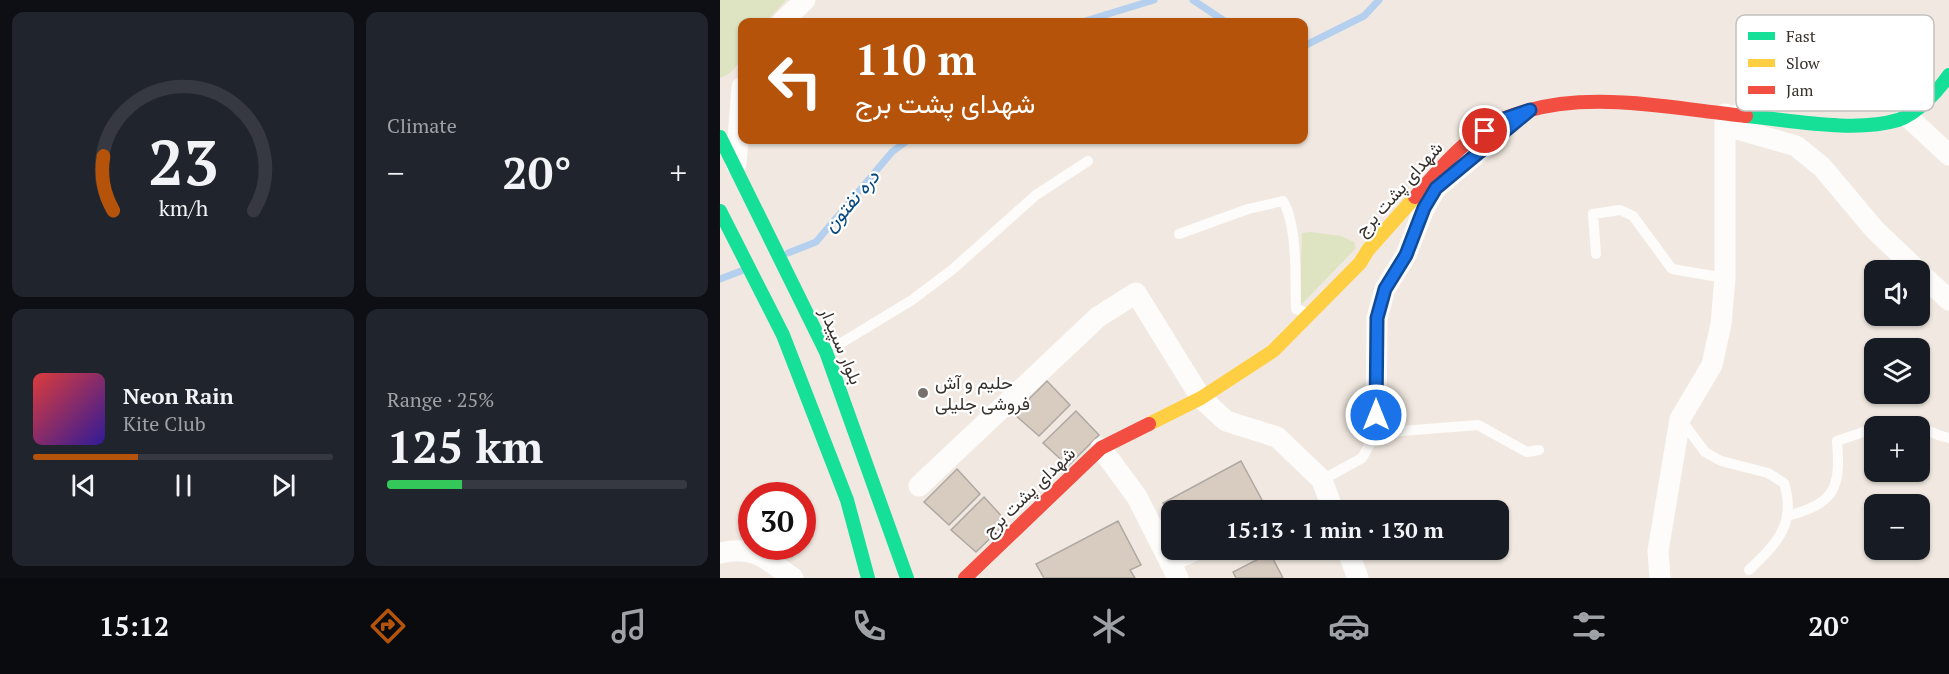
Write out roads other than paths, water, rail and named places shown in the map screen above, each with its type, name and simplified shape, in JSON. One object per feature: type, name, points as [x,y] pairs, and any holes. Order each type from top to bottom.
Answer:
[{"type":"street","points":[[786,18],[805,0]]},
{"type":"street","name":"شهدای پشت برج","points":[[1934,95],[1949,75]]},
{"type":"street","name":"شهدای پشت برج","points":[[965,578],[1101,448],[1201,398],[1273,351],[1300,317],[1360,263],[1368,250],[1454,153],[1501,120],[1530,110],[1566,102],[1633,104],[1731,122],[1848,126],[1899,120],[1912,111]]},
{"type":"street","points":[[1376,433],[1377,318],[1385,289],[1406,255],[1424,208],[1436,188],[1530,110]]},
{"type":"street","points":[[1906,115],[1949,155]]},
{"type":"street","points":[[1660,578],[1658,551],[1680,419],[1712,365],[1721,324],[1731,122],[1796,146],[1822,168],[1875,230],[1907,260]]},
{"type":"street","name":"بلوار سپیدار","points":[[720,137],[826,352],[907,578]]},
{"type":"street","points":[[736,167],[738,140]]},
{"type":"street","points":[[721,212],[783,335],[847,500],[868,578]]},
{"type":"street","points":[[1930,282],[1949,300]]},
{"type":"street","points":[[919,486],[1098,317],[1136,293],[1201,398],[1226,421],[1277,437],[1322,480],[1329,500]]},
{"type":"street","points":[[1101,448],[1137,497],[1175,573]]},
{"type":"street","points":[[720,553],[737,549],[761,555],[793,578]]},
{"type":"street","points":[[1351,560],[1358,578]]},
{"type":"lane","points":[[826,352],[912,300],[953,269],[1036,195],[1088,160]]},
{"type":"lane","points":[[1179,234],[1248,209],[1283,201],[1287,208],[1293,248],[1300,317]]},
{"type":"lane","points":[[1596,254],[1593,214],[1620,210],[1633,216],[1672,269],[1725,278]]},
{"type":"lane","points":[[1680,419],[1705,452],[1721,461],[1768,473],[1784,483],[1790,501],[1778,542],[1749,570]]},
{"type":"lane","points":[[1322,480],[1362,458],[1376,433],[1478,425],[1527,452],[1539,450]]},
{"type":"lane","points":[[1787,516],[1821,505],[1836,482],[1837,441],[1864,432]]},
{"type":"lane","points":[[1930,433],[1949,438]]},
{"type":"lane","points":[[1175,573],[1194,560]]},
{"type":"waterway","name":"دره نفتون","points":[[1095,18],[1154,0]]},
{"type":"waterway","name":"دره نفتون","points":[[1193,0],[1220,18]]},
{"type":"waterway","name":"دره نفتون","points":[[1308,44],[1364,16],[1379,0]]},
{"type":"waterway","name":"دره نفتون","points":[[788,253],[816,242],[892,152],[903,144]]},
{"type":"waterway","name":"دره نفتون","points":[[720,279],[741,271]]},
{"type":"place","name":"حلیم و آش فروشی جلیلی","points":[[923,393]]}]
